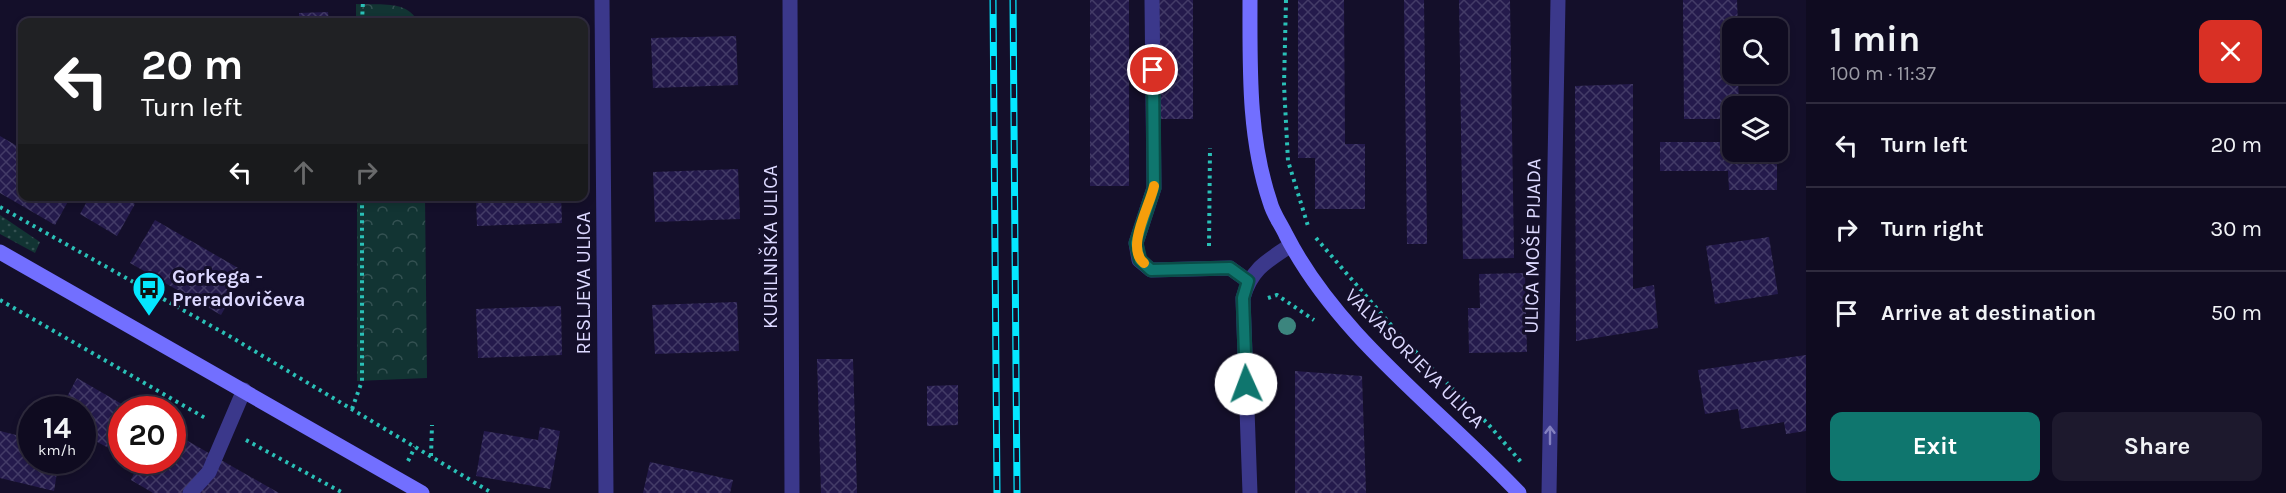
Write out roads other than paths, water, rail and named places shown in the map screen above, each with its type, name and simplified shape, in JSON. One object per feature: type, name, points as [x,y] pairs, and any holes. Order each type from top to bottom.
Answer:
[{"type":"street","name":"RESLJEVA ULICA","points":[[602,0],[606,493]]},
{"type":"street","name":"KURILNIŠKA ULICA","points":[[790,0],[792,493]]},
{"type":"street","points":[[1152,0],[1154,188],[1136,243],[1140,260],[1151,270],[1230,268],[1248,281]]},
{"type":"street","name":"VALVASORJEVA ULICA","points":[[1250,0],[1250,96],[1257,150],[1270,204],[1302,267],[1342,320],[1482,453],[1519,493]]},
{"type":"street","name":"ULICA MOŠE PIJADA","points":[[1549,493],[1558,0]]},
{"type":"street","points":[[1250,493],[1243,298],[1248,281],[1259,267],[1291,245]]},
{"type":"street","points":[[0,252],[423,493]]},
{"type":"street","points":[[190,493],[209,472],[244,390]]},
{"type":"railway","points":[[993,0],[997,493]]},
{"type":"railway","points":[[1013,0],[1017,493]]},
{"type":"place","name":"Gorkega - Preradovičeva","points":[[149,317]]}]
